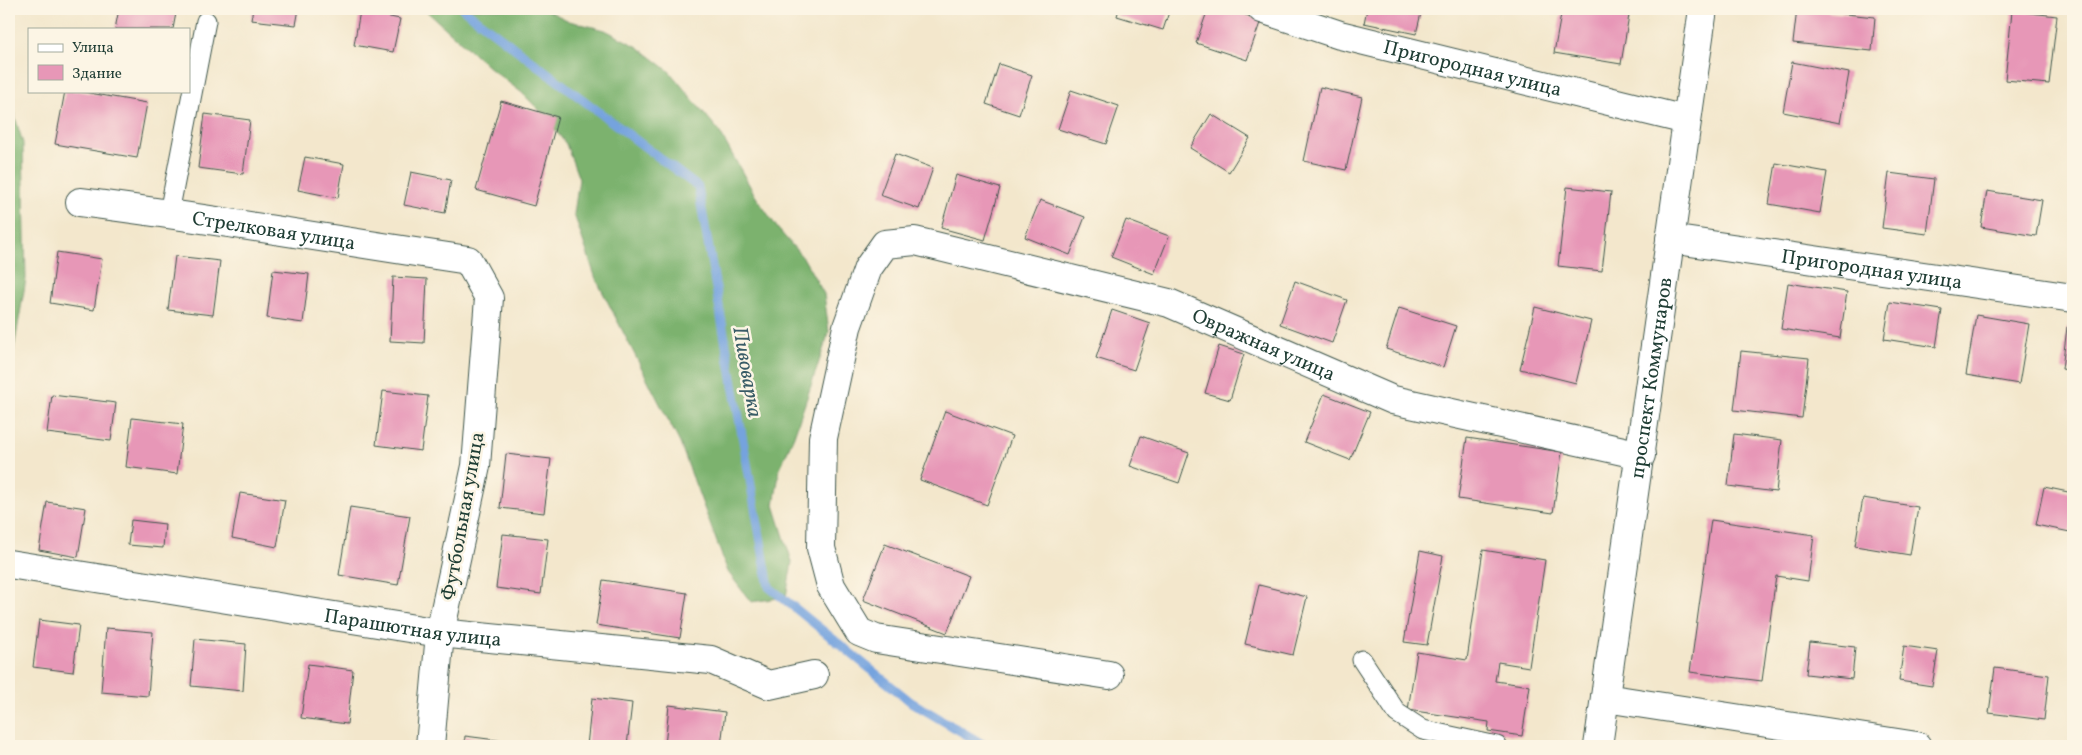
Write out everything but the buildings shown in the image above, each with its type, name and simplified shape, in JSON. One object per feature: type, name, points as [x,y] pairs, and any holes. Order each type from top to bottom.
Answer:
[{"type":"street","name":"Пригородная улица","points":[[1262,9],[1340,35],[1686,120]]},
{"type":"street","name":"проспект Коммунаров","points":[[1598,746],[1641,455],[1686,120],[1703,9]]},
{"type":"street","name":"Стрелковая улица","points":[[80,202],[169,213],[307,237],[468,260]]},
{"type":"street","name":"Пригородная улица","points":[[1670,239],[2073,298]]},
{"type":"street","name":"Овражная улица","points":[[1109,674],[876,638],[859,632],[831,586],[822,548],[823,438],[847,327],[868,268],[885,244],[915,241],[1169,303],[1393,400],[1641,455]]},
{"type":"street","name":"Футбольная улица","points":[[430,746],[440,633],[476,466],[489,298],[468,260]]},
{"type":"street","name":"Парашютная улица","points":[[9,564],[440,633],[711,660],[769,685],[814,675]]},
{"type":"street","points":[[1605,698],[1917,746]]},
{"type":"lane","points":[[169,213],[206,21]]},
{"type":"lane","points":[[1362,660],[1397,714],[1423,730],[1497,746]]},
{"type":"green space","points":[[424,9],[545,9],[569,21],[605,30],[638,47],[669,71],[719,131],[756,197],[778,229],[804,259],[824,294],[829,332],[794,436],[780,468],[774,505],[792,562],[786,597],[751,602],[728,572],[680,443],[596,279],[574,214],[579,179],[566,144],[545,116],[521,92],[492,70]]},
{"type":"green space","points":[[9,98],[23,143],[26,279],[12,360],[9,367]]},
{"type":"waterway","name":"Пивоварка","points":[[463,9],[698,187],[769,587],[911,702],[986,746]]}]
